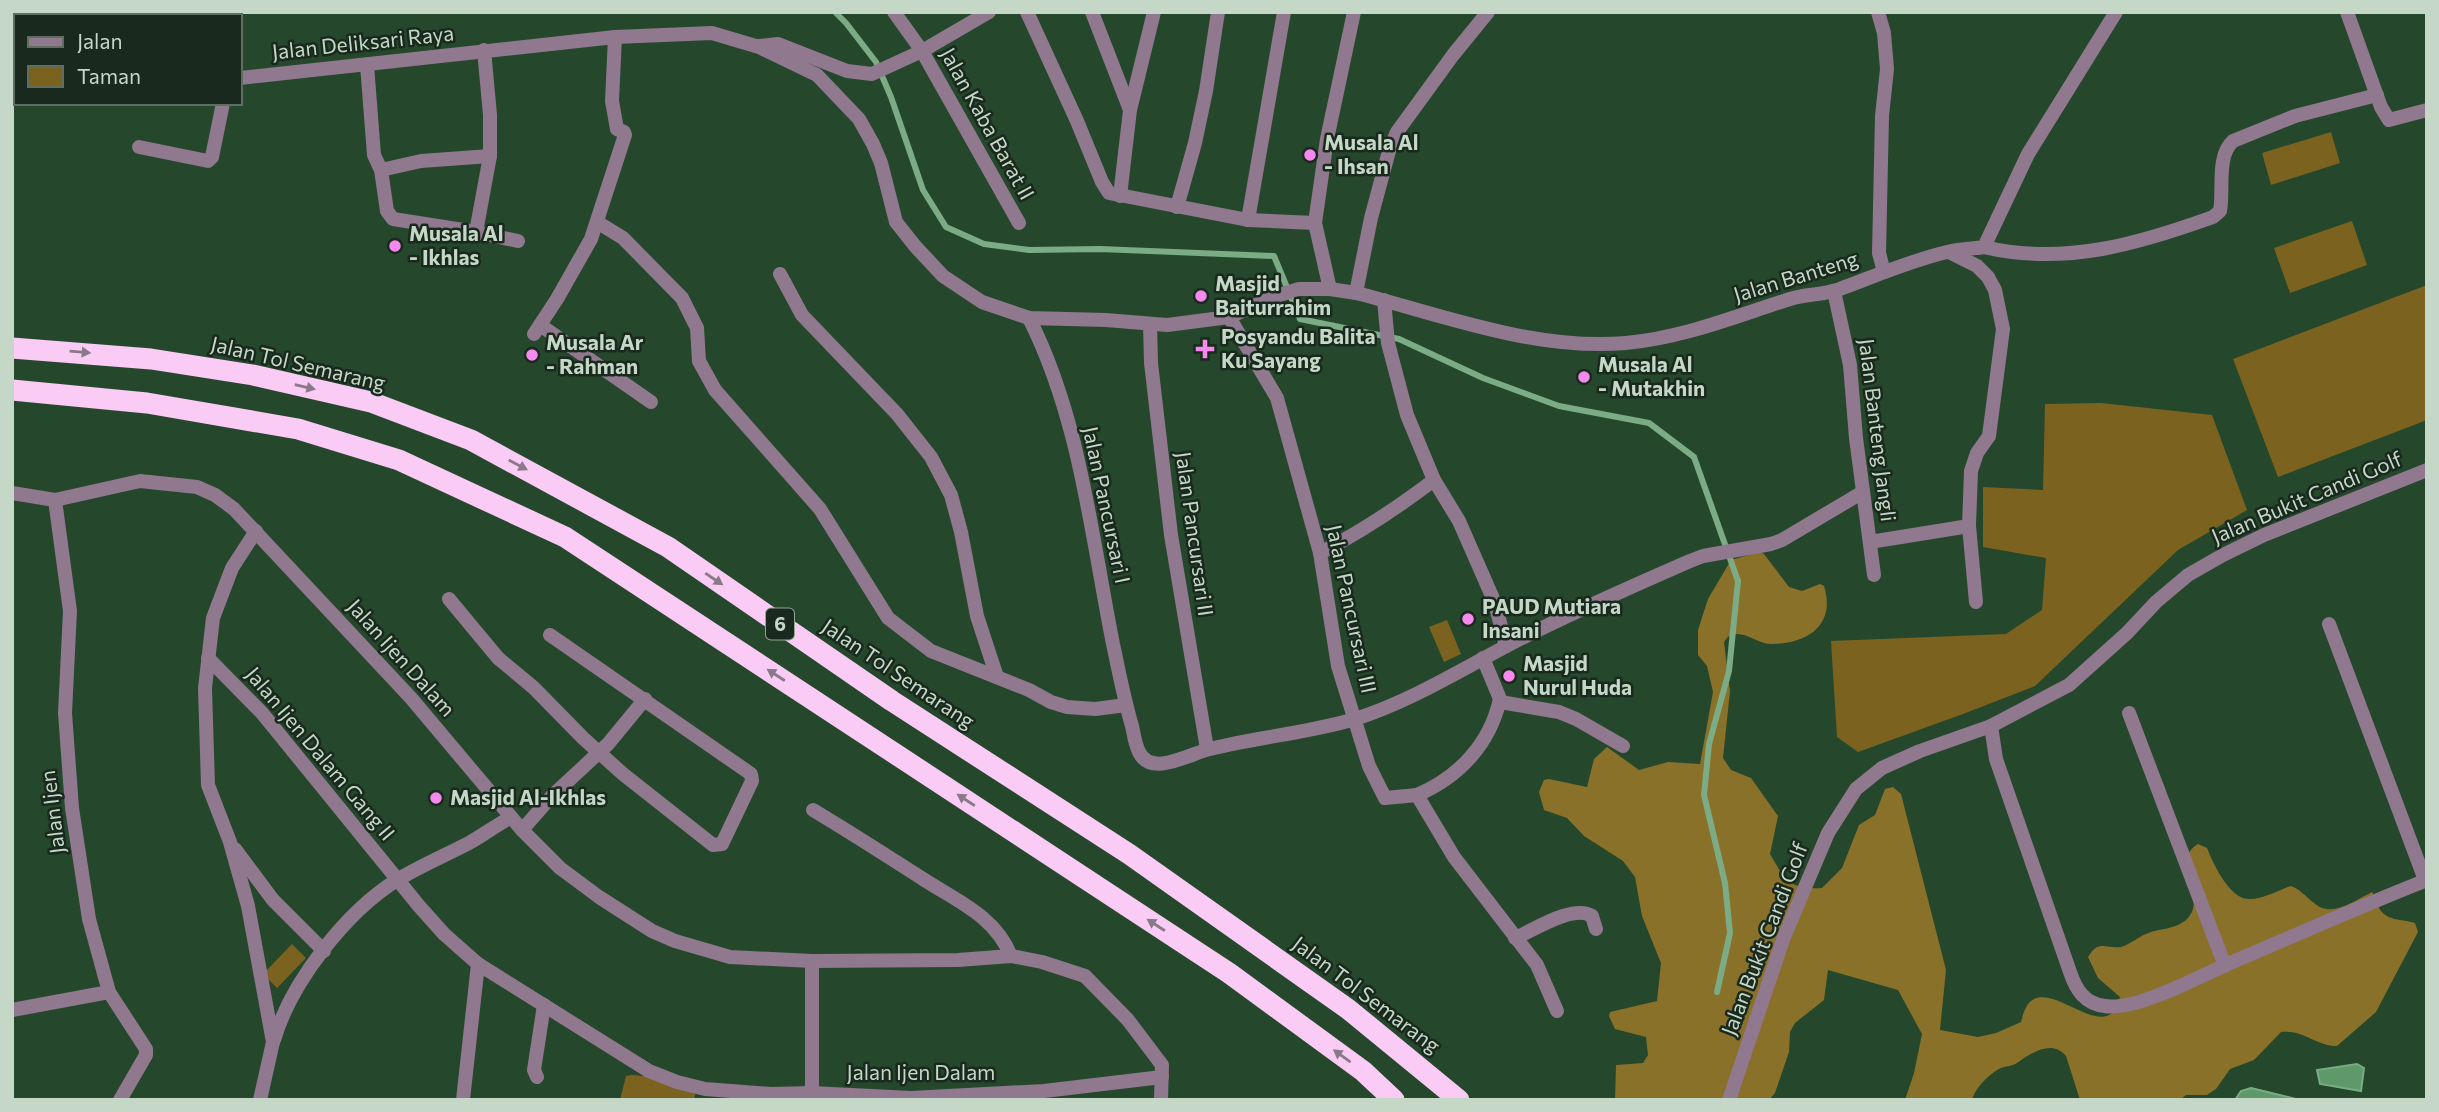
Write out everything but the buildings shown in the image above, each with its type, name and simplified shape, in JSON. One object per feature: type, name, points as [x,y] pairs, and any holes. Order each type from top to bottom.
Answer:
[{"type":"highway","name":"Jalan Tol Semarang","points":[[12,348],[151,359],[253,375],[371,402],[471,440],[668,547],[892,701],[1129,854],[1348,1009],[1459,1100]]},
{"type":"highway","name":"6","points":[[12,390],[148,403],[299,429],[399,460],[565,537],[1228,973],[1363,1071],[1394,1100]]},
{"type":"street","name":"Jalan Kaba Barat II","points":[[894,12],[922,51],[1019,223]]},
{"type":"street","points":[[759,47],[778,44],[847,71],[872,74],[922,51],[989,12]]},
{"type":"street","points":[[1027,12],[1109,193],[1248,220],[1315,223]]},
{"type":"street","points":[[1092,12],[1130,110]]},
{"type":"street","points":[[1120,196],[1130,110],[1154,12]]},
{"type":"street","points":[[1177,207],[1203,104],[1217,12]]},
{"type":"street","points":[[1248,220],[1284,12]]},
{"type":"street","points":[[1330,289],[1315,223],[1327,139],[1354,12]]},
{"type":"street","points":[[1356,293],[1371,218],[1389,151],[1397,132],[1488,12]]},
{"type":"street","points":[[1878,12],[1884,33],[1888,69],[1882,116],[1879,253],[1884,272]]},
{"type":"street","points":[[1984,247],[2028,154],[2116,12]]},
{"type":"street","points":[[2347,12],[2377,95],[2389,120],[2427,110]]},
{"type":"street","name":"Jalan Deliksari Raya","points":[[242,78],[615,37],[712,33],[759,47],[817,75],[859,119],[881,163],[896,222],[943,276],[982,302],[1029,317],[1167,325],[1229,317],[1299,289],[1330,289],[1356,293]]},
{"type":"street","points":[[615,37],[612,101],[617,129],[625,134],[591,239],[537,329],[651,402]]},
{"type":"street","points":[[476,232],[490,156],[490,115],[484,50]]},
{"type":"street","points":[[367,65],[374,155],[381,170],[387,211],[393,219],[397,222],[476,232],[518,241]]},
{"type":"street","name":"Jalan Banteng","points":[[1356,293],[1543,340],[1603,344],[1659,338],[1747,314],[1792,298],[1834,291],[1948,252],[1984,247],[2014,254],[2049,254],[2112,248],[2154,238],[2220,212],[2224,156],[2233,141],[2295,116],[2377,95]]},
{"type":"street","points":[[139,147],[208,161],[212,157],[223,105]]},
{"type":"street","points":[[381,170],[421,161],[490,156]]},
{"type":"street","points":[[597,222],[623,238],[682,299],[697,328],[699,361],[715,390],[820,509],[888,618],[931,651],[1067,707],[1095,709],[1126,705]]},
{"type":"street","points":[[1948,252],[1977,266],[1988,277],[1995,290],[2003,329],[1989,436],[1977,453],[1971,471],[1969,526],[1976,602]]},
{"type":"street","points":[[780,274],[802,315],[897,414],[931,457],[951,495],[977,616],[997,677]]},
{"type":"street","name":"Jalan Banteng Jangli","points":[[1834,291],[1850,365],[1874,575]]},
{"type":"street","points":[[1384,300],[1388,336],[1407,415],[1434,480],[1464,531],[1495,603],[1506,646]]},
{"type":"street","name":"Jalan Pancursari I","points":[[1029,317],[1056,384],[1081,469],[1099,575],[1126,705],[1139,751],[1144,761],[1154,764],[1187,758],[1207,749]]},
{"type":"street","name":"Jalan Pancursari III","points":[[1229,317],[1277,398],[1320,553],[1338,666],[1369,766],[1385,798],[1417,795]]},
{"type":"street","name":"Jalan Pancursari II","points":[[1150,324],[1151,363],[1171,535],[1207,749]]},
{"type":"street","name":"Jalan Bukit Candi Golf","points":[[1729,1100],[1784,937],[1828,832],[1856,789],[1882,768],[1920,751],[1991,726],[2069,685],[2188,575],[2264,535],[2427,470]]},
{"type":"street","points":[[1320,553],[1377,521],[1434,480]]},
{"type":"street","points":[[12,493],[55,499],[140,481],[197,487],[215,495],[234,509],[256,531],[232,568],[213,618],[205,688],[208,785],[230,842],[248,906],[273,1042]]},
{"type":"street","points":[[1207,749],[1356,719],[1408,697],[1608,597],[1703,556],[1782,540],[1863,492]]},
{"type":"street","name":"Jalan Ijen","points":[[55,499],[70,611],[65,713],[72,808],[89,919],[110,992],[146,1049],[146,1055],[120,1100]]},
{"type":"street","points":[[1870,542],[1969,526]]},
{"type":"street","name":"Jalan Ijen Dalam","points":[[256,531],[411,698],[522,830],[560,868],[652,931],[675,942],[730,957],[812,961],[958,960],[1011,956],[1042,962],[1085,976],[1128,1020],[1162,1065],[1161,1100]]},
{"type":"street","points":[[449,599],[498,658],[534,688],[623,774],[713,845],[722,844],[752,776],[550,635]]},
{"type":"street","points":[[1991,726],[1996,759],[2077,990],[2096,1005],[2109,1007],[2132,1003],[2196,980],[2426,880],[2329,624]]},
{"type":"street","name":"Jalan Ijen Dalam Gang II","points":[[208,658],[262,713],[444,934],[478,964],[544,1005]]},
{"type":"street","points":[[1483,658],[1500,696],[1487,735],[1466,763],[1451,776],[1417,795],[1454,856],[1537,965],[1557,1011]]},
{"type":"street","points":[[522,830],[551,797],[599,752],[645,699]]},
{"type":"street","points":[[1500,702],[1559,712],[1623,746]]},
{"type":"street","points":[[2129,713],[2225,966]]},
{"type":"street","points":[[813,810],[964,902],[988,921],[1005,941],[1011,956]]},
{"type":"street","points":[[260,1100],[278,1028],[296,992],[350,918],[397,880],[471,842],[511,817]]},
{"type":"street","points":[[230,842],[273,901],[324,951]]},
{"type":"street","points":[[1515,938],[1556,919],[1580,912],[1592,916],[1596,929]]},
{"type":"street","points":[[812,961],[812,1093]]},
{"type":"street","points":[[463,1100],[478,964]]},
{"type":"street","points":[[12,1010],[110,992]]},
{"type":"street","points":[[537,1077],[534,1070],[544,1005]]},
{"type":"street","name":"Jalan Ijen Dalam","points":[[544,1005],[649,1071],[705,1089],[771,1094],[812,1093],[911,1098],[1044,1091],[1162,1077]]},
{"type":"green space","points":[[2331,132],[2340,163],[2271,185],[2262,153]]},
{"type":"green space","points":[[2352,221],[2367,265],[2290,293],[2274,248]]},
{"type":"green space","points":[[2427,285],[2427,420],[2278,477],[2233,359]]},
{"type":"green space","points":[[2101,403],[2212,415],[2247,510],[2178,550],[2035,686],[1858,752],[1837,737],[1831,641],[2006,634],[2042,610],[2046,558],[1983,547],[1983,487],[2043,490],[2045,404]]},
{"type":"green space","points":[[1447,620],[1461,654],[1444,662],[1429,627]]},
{"type":"green space","points":[[292,944],[306,958],[277,988],[263,974]]},
{"type":"green space","points":[[626,1076],[656,1077],[696,1090],[694,1100],[620,1100]]},
{"type":"shaded area","points":[[1760,552],[1789,587],[1802,591],[1820,584],[1824,586],[1826,611],[1823,621],[1816,629],[1798,640],[1768,644],[1737,634],[1725,640],[1730,691],[1723,758],[1731,770],[1751,778],[1778,816],[1770,854],[1785,877],[1802,887],[1822,888],[1842,868],[1859,825],[1875,815],[1885,789],[1893,787],[1901,794],[1946,970],[1940,1030],[1978,1037],[1996,1033],[2021,1022],[2029,1003],[2045,997],[2095,1016],[2106,1016],[2114,1011],[2120,997],[2098,978],[2088,957],[2099,946],[2121,947],[2146,934],[2177,925],[2187,919],[2193,910],[2194,901],[2187,860],[2190,851],[2198,844],[2207,848],[2223,879],[2234,893],[2241,897],[2259,898],[2291,886],[2321,907],[2336,909],[2372,892],[2379,908],[2386,915],[2415,923],[2418,932],[2376,1012],[2337,1046],[2296,1033],[2281,1032],[2254,1060],[2230,1069],[2216,1089],[2207,1095],[2186,1095],[2180,1100],[2080,1100],[2066,1056],[2060,1051],[2048,1048],[1997,1070],[1980,1086],[1972,1100],[1905,1100],[1922,1034],[1898,990],[1828,970],[1824,1000],[1795,1023],[1790,1032],[1789,1052],[1775,1093],[1769,1100],[1615,1100],[1616,1065],[1643,1063],[1648,1055],[1646,1037],[1615,1029],[1610,1012],[1657,1001],[1661,963],[1642,916],[1635,877],[1623,861],[1584,836],[1567,818],[1544,810],[1539,792],[1544,780],[1549,779],[1587,787],[1594,759],[1607,747],[1639,770],[1668,762],[1700,764],[1713,692],[1707,666],[1698,655],[1698,630],[1708,599],[1731,560]]},
{"type":"shaded area","points":[[2357,1064],[2364,1068],[2361,1091],[2320,1084],[2317,1070]]},
{"type":"shaded area","points":[[2251,1088],[2300,1100],[2235,1100],[2241,1091]]},
{"type":"waterway","points":[[835,12],[876,62],[923,190],[946,227],[984,244],[1029,250],[1100,249],[1274,256],[1300,319],[1399,339],[1483,378],[1559,406],[1649,423],[1694,457],[1738,581],[1729,671],[1709,744],[1704,795],[1725,883],[1730,933],[1717,992]]},
{"type":"place","name":"Musala Al - Ihsan","points":[[1310,155]]},
{"type":"place","name":"Musala Al - Ikhlas","points":[[395,246]]},
{"type":"place","name":"Masjid Baiturrahim","points":[[1201,296]]},
{"type":"place","name":"Posyandu Balita Ku Sayang","points":[[1205,349]]},
{"type":"place","name":"Musala Ar - Rahman","points":[[532,355]]},
{"type":"place","name":"Musala Al - Mutakhin","points":[[1584,377]]},
{"type":"place","name":"PAUD Mutiara Insani","points":[[1468,619]]},
{"type":"place","name":"Masjid Nurul Huda","points":[[1509,676]]},
{"type":"place","name":"Masjid Al-Ikhlas","points":[[436,798]]}]
